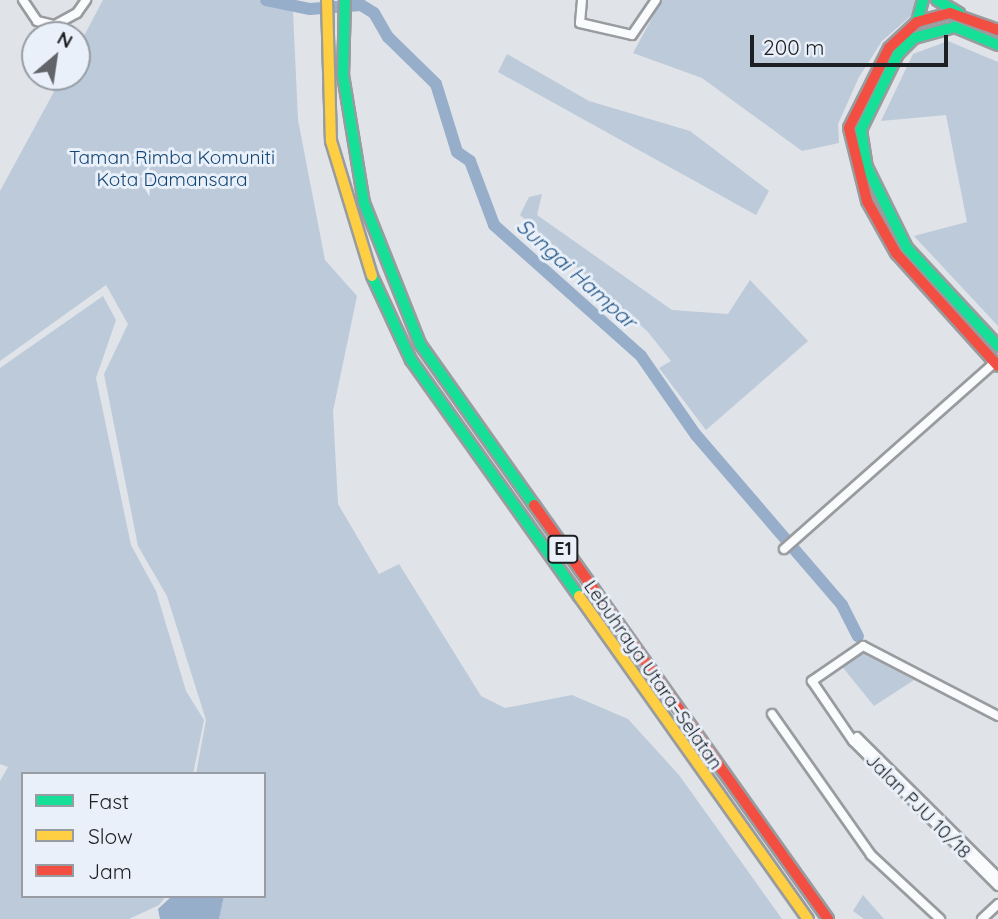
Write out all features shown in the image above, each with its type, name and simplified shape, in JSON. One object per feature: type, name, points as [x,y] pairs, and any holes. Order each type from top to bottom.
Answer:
[{"type":"main road","name":"Lebuhraya Utara–Selatan","points":[[327,0],[325,21],[331,141],[351,220],[411,360],[808,919]]},
{"type":"main road","name":"Lebuhraya Utara–Selatan","points":[[345,0],[343,75],[363,203],[420,344],[828,919]]},
{"type":"main road","points":[[923,0],[917,22],[889,48],[852,117],[850,148],[867,201],[895,251],[996,364]]},
{"type":"main road","points":[[937,0],[960,14],[998,30]]},
{"type":"main road","points":[[917,22],[960,14]]},
{"type":"main road","points":[[998,45],[955,27],[934,28],[908,43],[878,91],[861,130],[867,167],[907,248],[998,346]]},
{"type":"main road","points":[[878,91],[889,48]]},
{"type":"main road","points":[[938,299],[969,315]]},
{"type":"street","points":[[23,0],[44,24],[66,21],[86,0]]},
{"type":"street","points":[[582,0],[577,9],[587,28],[634,35],[656,0]]},
{"type":"street","points":[[784,549],[996,364]]},
{"type":"street","name":"Jalan PJU 10/18","points":[[998,716],[858,646],[812,681],[841,724],[998,887]]},
{"type":"street","points":[[772,714],[871,855],[940,919]]},
{"type":"street","name":"Jalan PJU 10/18","points":[[841,724],[998,877]]},
{"type":"street","points":[[982,919],[998,904]]},
{"type":"green space","name":"Taman Rimba Komuniti Kota Damansara","points":[[103,0],[258,0],[293,12],[298,120],[325,260],[357,296],[333,411],[338,504],[379,574],[399,564],[481,696],[505,708],[572,695],[628,719],[679,775],[782,919],[219,919],[224,898],[266,898],[266,772],[196,772],[206,720],[167,596],[138,546],[104,374],[128,324],[106,285],[0,361],[0,191],[54,91],[91,91],[91,23]]},
{"type":"green space","points":[[662,0],[917,0],[913,14],[882,41],[859,77],[838,124],[839,143],[802,151],[702,78],[633,53]]},
{"type":"green space","points":[[948,41],[998,62],[998,326],[914,236],[967,222],[946,115],[881,121],[913,54]]},
{"type":"green space","points":[[507,54],[589,101],[690,131],[769,191],[756,215],[498,72]]},
{"type":"green space","points":[[542,194],[537,215],[672,310],[728,314],[750,280],[808,341],[706,430],[659,368],[671,361],[648,332],[520,215],[529,197]]},
{"type":"green space","points":[[103,296],[116,320],[96,378],[131,545],[156,591],[186,691],[204,720],[193,772],[21,772],[21,898],[164,898],[159,905],[129,919],[0,919],[0,781],[8,767],[0,764],[0,368]]},
{"type":"green space","points":[[857,653],[863,653],[914,680],[874,706],[840,664]]},
{"type":"green space","points":[[863,895],[884,919],[864,919],[853,911]]},
{"type":"water","points":[[170,898],[224,898],[219,919],[160,919],[158,909]]},
{"type":"waterway","name":"Sungai Hampar","points":[[266,0],[310,9],[361,5],[374,13],[388,37],[436,84],[457,152],[470,161],[494,225],[641,356],[696,435],[842,605],[858,636]]},
{"type":"traffic: fast","points":[[345,0],[343,75],[364,203],[420,344],[534,505]]},
{"type":"traffic: fast","points":[[917,22],[923,0]]},
{"type":"traffic: fast","points":[[937,0],[959,13]]},
{"type":"traffic: fast","points":[[998,45],[955,27],[914,38],[898,54],[861,130],[867,167],[907,248],[998,346]]},
{"type":"traffic: fast","points":[[372,276],[411,360],[579,596]]},
{"type":"traffic: slow","points":[[327,0],[331,141],[372,276]]},
{"type":"traffic: slow","points":[[579,596],[808,919]]},
{"type":"traffic: jam","points":[[998,30],[950,13],[917,22],[889,48],[849,128],[867,201],[896,253],[998,366]]},
{"type":"traffic: jam","points":[[534,505],[828,919]]}]
